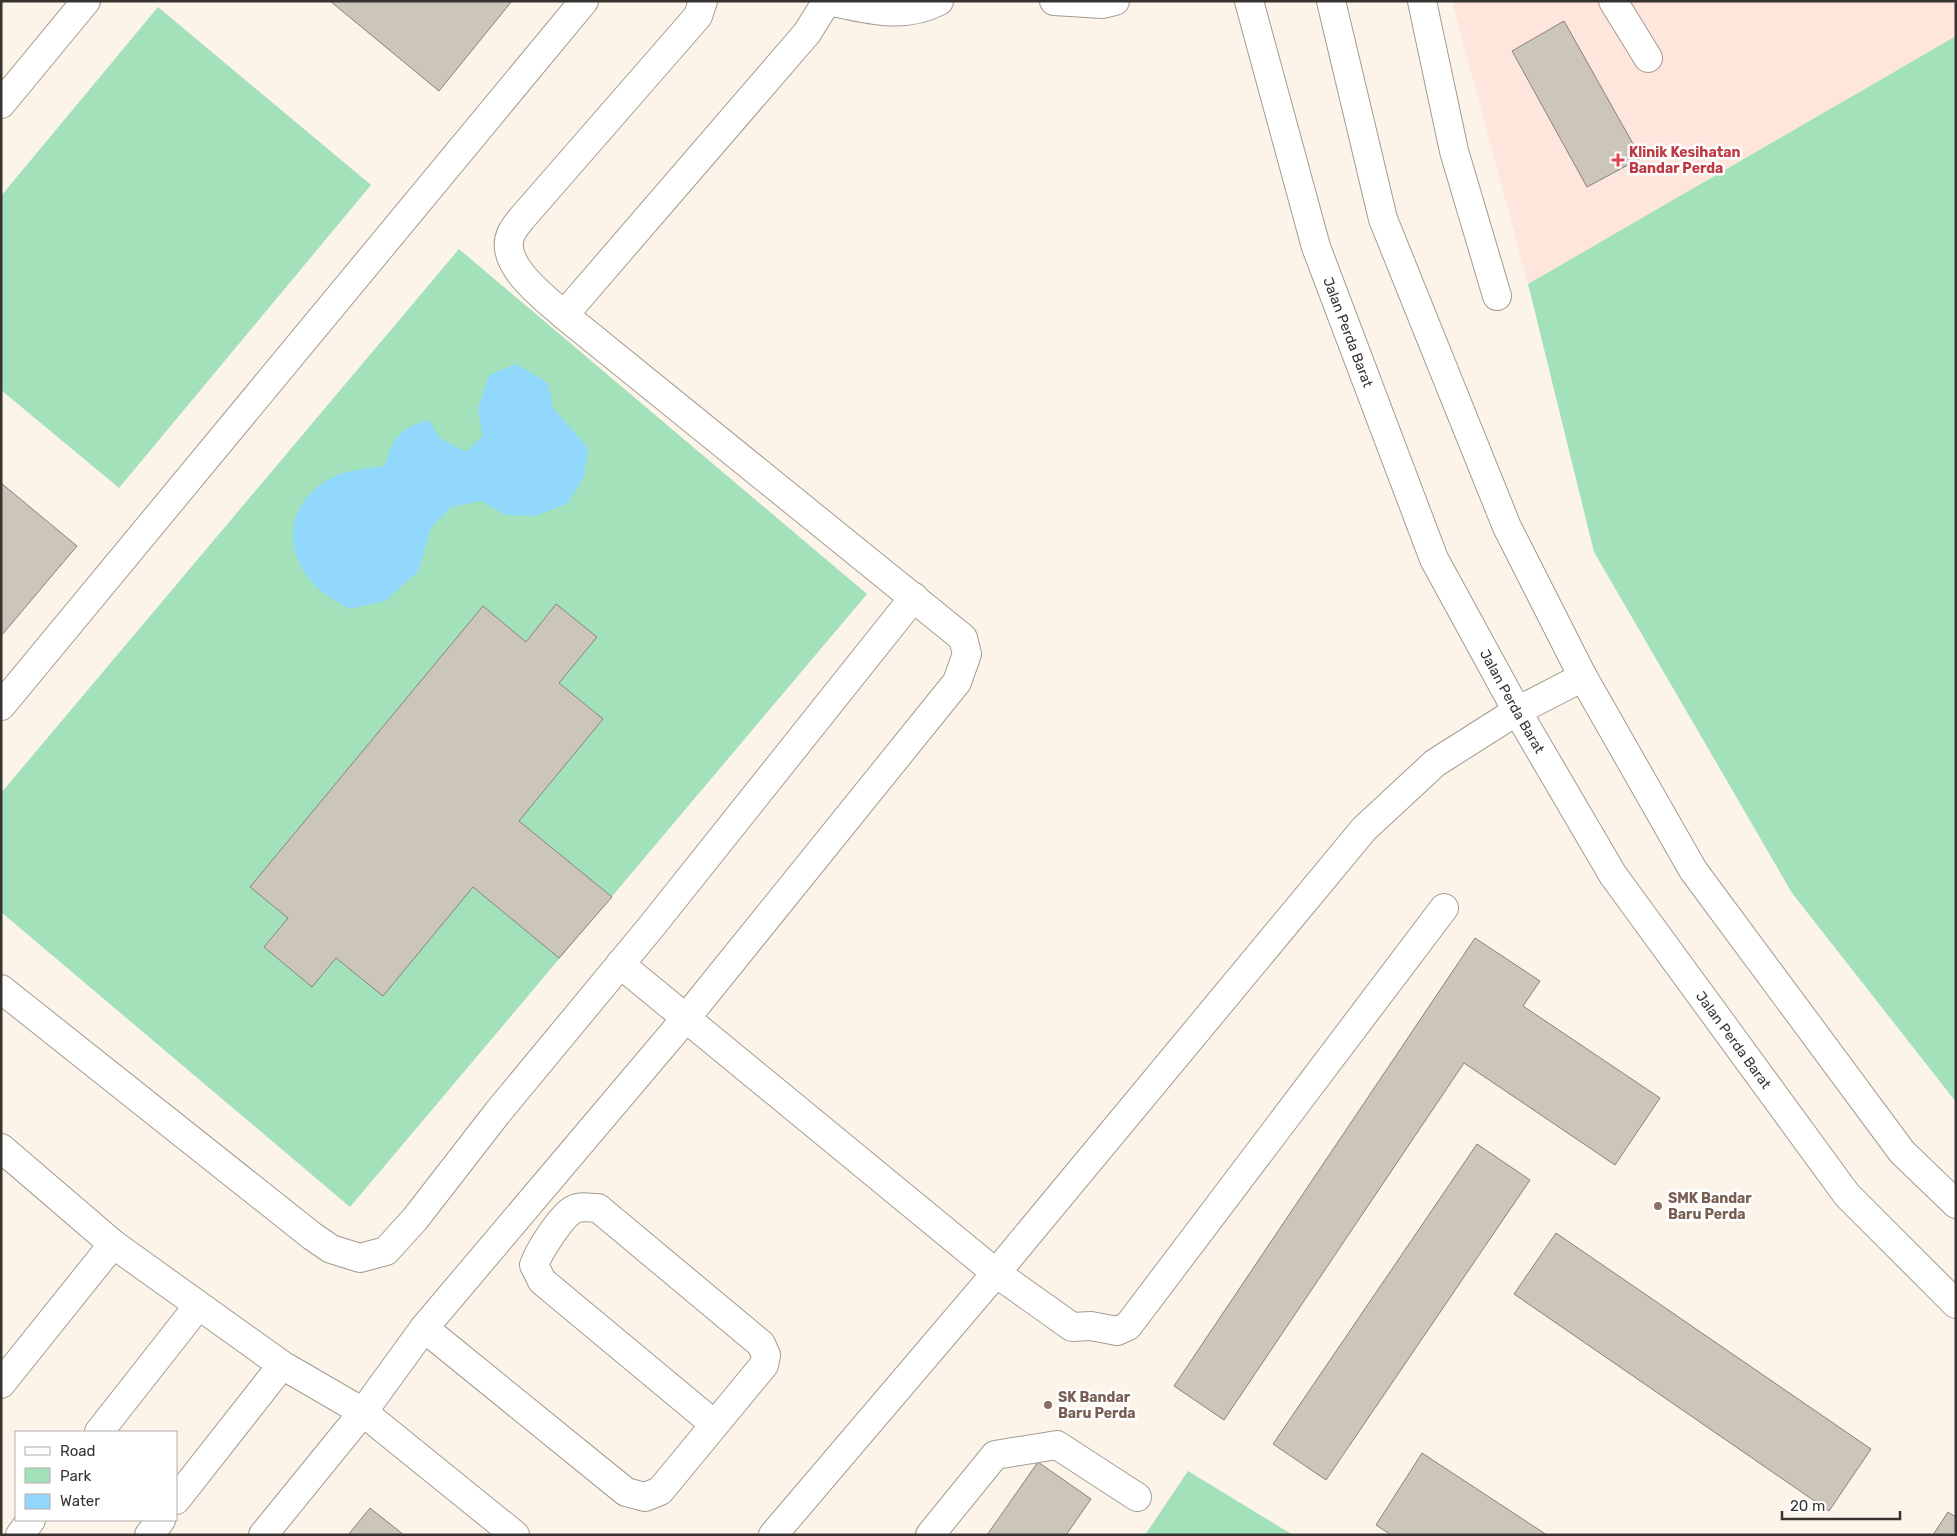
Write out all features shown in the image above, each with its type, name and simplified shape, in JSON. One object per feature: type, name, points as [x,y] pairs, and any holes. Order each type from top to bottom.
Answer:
[{"type":"street","points":[[1,104],[86,1]]},
{"type":"street","points":[[1,706],[584,1]]},
{"type":"street","points":[[263,1535],[363,1412],[424,1328],[686,1018],[957,682],[968,654],[963,638],[564,315],[523,278],[510,257],[510,236],[522,218],[698,16],[703,1]]},
{"type":"street","points":[[564,315],[807,33],[828,1],[886,12],[923,10],[940,1]]},
{"type":"street","points":[[1054,1],[1103,4],[1115,1]]},
{"type":"street","name":"Jalan Perda Barat","points":[[1249,1],[1316,247],[1430,550],[1517,711],[1613,876],[1847,1195],[1956,1304]]},
{"type":"street","points":[[1331,1],[1383,219],[1507,526],[1583,677],[1693,870],[1902,1152],[1956,1204]]},
{"type":"street","points":[[1422,1],[1454,151],[1497,296]]},
{"type":"street","points":[[1613,1],[1648,58]]},
{"type":"street","points":[[1,989],[312,1236],[331,1249],[360,1258],[386,1251],[415,1219],[504,1104],[620,964],[914,597]]},
{"type":"street","points":[[773,1535],[996,1274],[1364,829],[1435,762],[1517,711],[1583,677]]},
{"type":"street","points":[[620,964],[996,1274],[1072,1327],[1091,1326],[1117,1330],[1128,1326],[1444,908]]},
{"type":"street","points":[[4,1154],[113,1244],[198,1306],[282,1365],[363,1412],[515,1535]]},
{"type":"street","points":[[424,1328],[626,1492],[645,1497],[660,1491],[764,1365],[766,1355],[761,1344],[598,1208],[582,1207],[571,1211],[539,1250],[534,1265],[542,1281],[714,1424]]},
{"type":"street","points":[[1,1384],[113,1244]]},
{"type":"street","points":[[101,1431],[198,1306]]},
{"type":"street","points":[[178,1497],[282,1365]]},
{"type":"street","points":[[930,1535],[995,1455],[1057,1445],[1137,1497]]},
{"type":"street","points":[[20,1535],[30,1521]]},
{"type":"street","points":[[150,1535],[160,1521]]},
{"type":"street","points":[[1,1528],[10,1535]]},
{"type":"shaded area","name":"Klinik Kesihatan Bandar Perda","points":[[1452,1],[1956,1],[1956,36],[1528,284]]},
{"type":"green space","points":[[158,7],[371,185],[119,488],[1,390],[1,196]]},
{"type":"green space","points":[[1956,36],[1956,1102],[1792,893],[1594,552],[1528,284]]},
{"type":"green space","points":[[459,249],[867,594],[350,1207],[1,912],[1,793]]},
{"type":"green space","points":[[1188,1471],[1293,1535],[1145,1535]]},
{"type":"water","points":[[516,364],[548,383],[553,408],[588,448],[584,477],[567,504],[535,516],[505,515],[481,501],[451,507],[431,528],[418,572],[385,601],[349,609],[317,588],[305,574],[298,559],[294,543],[297,513],[305,500],[317,487],[333,477],[358,470],[385,466],[391,448],[399,435],[411,426],[429,420],[440,438],[466,452],[483,436],[478,409],[489,375]]},
{"type":"building","points":[[330,1],[512,1],[439,91]]},
{"type":"building","points":[[1564,21],[1641,158],[1587,187],[1512,51]]},
{"type":"building","points":[[1,483],[77,546],[1,636]]},
{"type":"building","points":[[556,604],[597,637],[559,683],[603,719],[519,821],[612,897],[559,958],[473,887],[383,996],[336,958],[312,987],[264,947],[288,918],[250,887],[483,606],[526,642]]},
{"type":"building","points":[[1475,938],[1540,981],[1523,1006],[1660,1098],[1615,1165],[1464,1063],[1224,1420],[1174,1386]]},
{"type":"building","points":[[1477,1144],[1530,1180],[1326,1480],[1273,1444]]},
{"type":"building","points":[[1556,1233],[1871,1449],[1829,1511],[1514,1294]]},
{"type":"building","points":[[1422,1453],[1547,1535],[1391,1535],[1376,1525]]},
{"type":"building","points":[[1038,1462],[1091,1499],[1066,1535],[987,1535]]},
{"type":"building","points":[[370,1508],[404,1535],[348,1535]]},
{"type":"building","points":[[1948,1512],[1956,1517],[1956,1535],[1933,1535]]},
{"type":"place","name":"Klinik Kesihatan Bandar Perda","points":[[1618,160]]},
{"type":"place","name":"SMK Bandar Baru Perda","points":[[1658,1206]]},
{"type":"place","name":"SK Bandar Baru Perda","points":[[1048,1405]]}]
